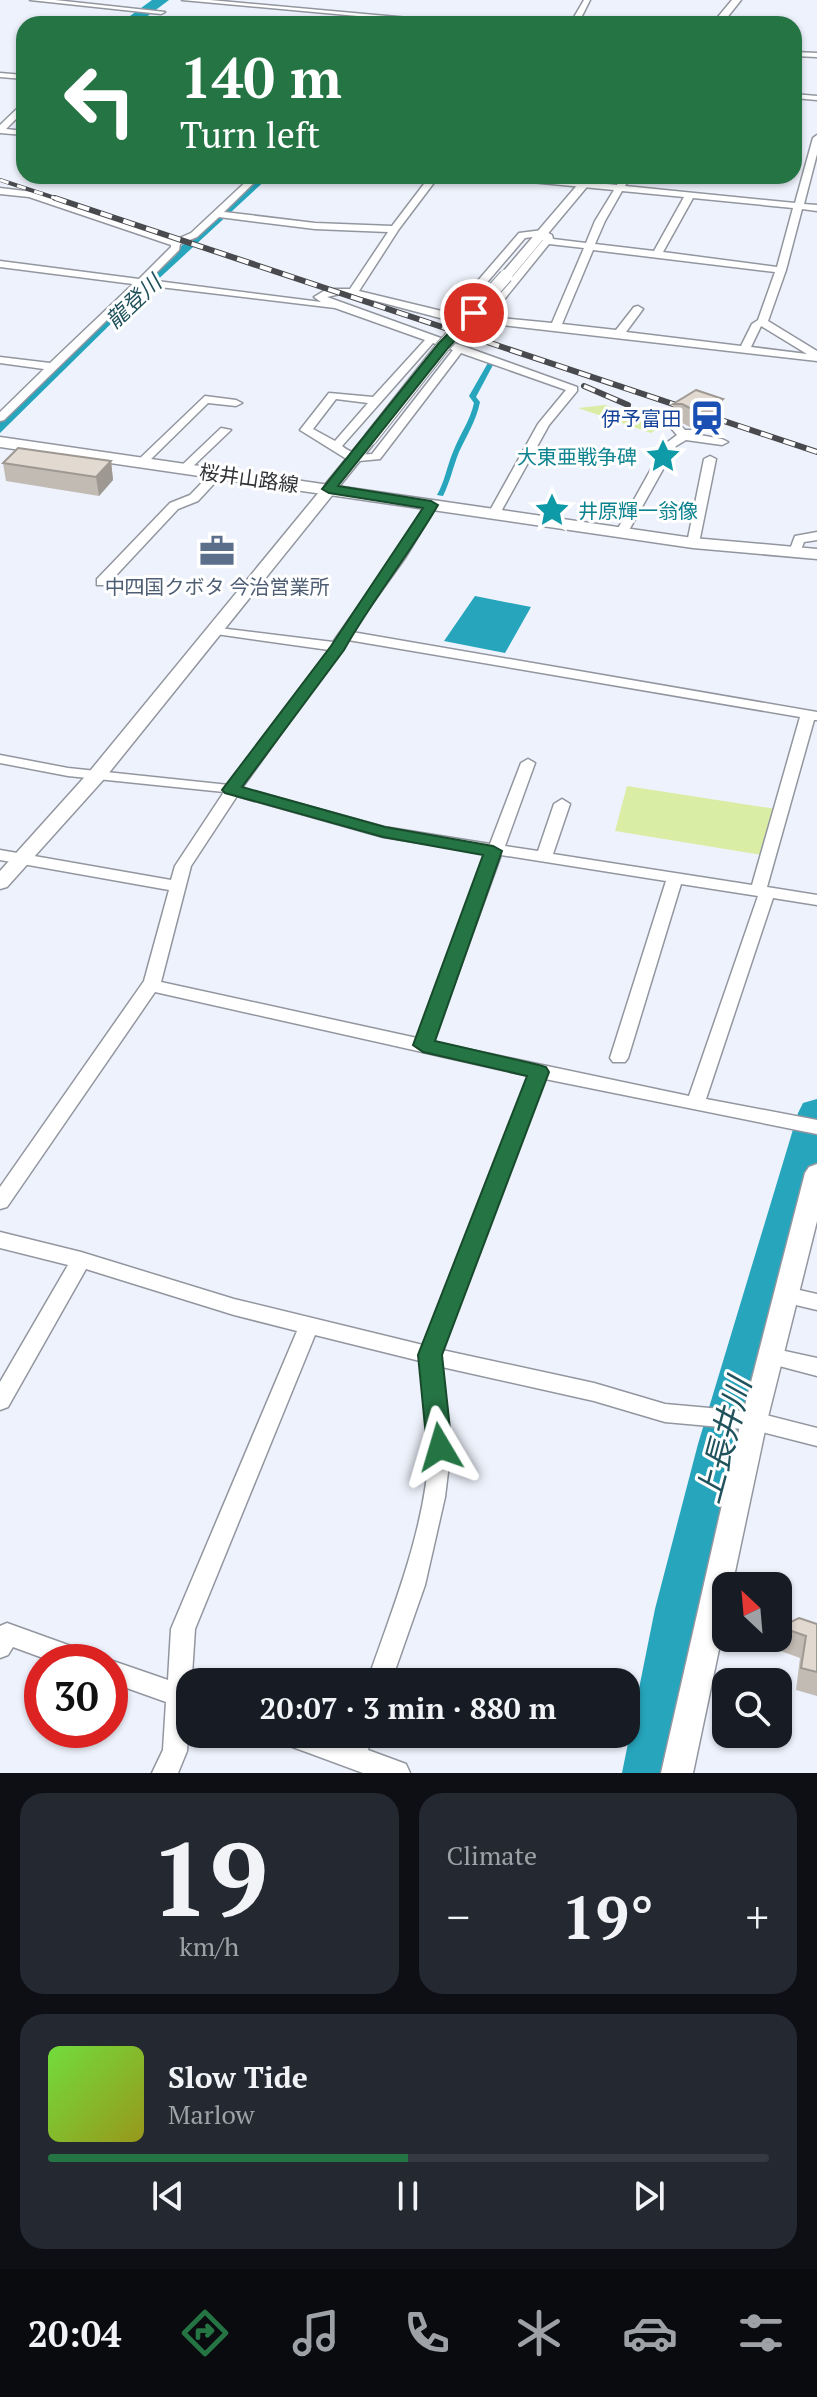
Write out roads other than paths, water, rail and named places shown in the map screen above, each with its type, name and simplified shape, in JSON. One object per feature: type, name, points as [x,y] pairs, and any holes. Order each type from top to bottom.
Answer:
[{"type":"main road","name":"桜井山路線","points":[[0,442],[693,543],[817,554]]},
{"type":"main road","name":"桜井山路線","points":[[736,546],[766,556],[817,564]]},
{"type":"street","points":[[33,0],[83,2],[161,12]]},
{"type":"street","points":[[185,0],[389,16]]},
{"type":"street","points":[[724,16],[737,0]]},
{"type":"street","points":[[156,16],[170,6]]},
{"type":"street","points":[[333,16],[338,11]]},
{"type":"street","points":[[0,131],[16,115]]},
{"type":"street","points":[[745,349],[757,324],[762,322],[781,270],[817,138]]},
{"type":"street","points":[[0,191],[30,194],[175,243],[194,235],[249,184]]},
{"type":"street","points":[[354,291],[394,229],[429,184]]},
{"type":"street","points":[[483,319],[584,184]]},
{"type":"street","points":[[604,184],[817,208]]},
{"type":"street","points":[[556,326],[608,203],[622,184]]},
{"type":"street","points":[[656,256],[690,195]]},
{"type":"street","points":[[217,214],[315,226],[394,229]]},
{"type":"street","points":[[453,316],[522,235],[545,237],[588,248],[781,270]]},
{"type":"street","points":[[0,883],[97,775],[444,345],[545,237]]},
{"type":"street","points":[[0,418],[176,248],[175,243]]},
{"type":"street","points":[[495,320],[559,243]]},
{"type":"street","points":[[0,264],[341,307]]},
{"type":"street","points":[[494,514],[544,424],[573,389],[319,297],[330,289],[354,291],[420,313],[817,356]]},
{"type":"street","points":[[619,334],[638,309]]},
{"type":"street","points":[[762,322],[817,356]]},
{"type":"street","points":[[336,446],[432,338]]},
{"type":"street","points":[[376,401],[333,395],[306,430],[353,459],[376,457],[460,348]]},
{"type":"street","points":[[0,360],[53,367]]},
{"type":"street","points":[[521,382],[529,372]]},
{"type":"street","points":[[140,464],[205,399],[236,403]]},
{"type":"street","points":[[184,469],[225,430]]},
{"type":"street","points":[[622,532],[671,444],[683,432],[722,442]]},
{"type":"street","points":[[693,543],[710,459]]},
{"type":"street","points":[[102,582],[174,506],[194,498],[217,474]]},
{"type":"street","points":[[0,1202],[150,985],[183,866],[231,790],[399,558],[431,505]]},
{"type":"street","points":[[795,552],[799,539],[817,536]]},
{"type":"street","points":[[216,630],[341,641],[812,715],[763,891],[695,1104]]},
{"type":"street","points":[[0,759],[97,775],[231,790],[383,832],[817,900]]},
{"type":"street","points":[[423,1045],[528,763]]},
{"type":"street","points":[[543,859],[562,804]]},
{"type":"street","points":[[0,855],[176,886]]},
{"type":"street","points":[[619,1058],[675,878]]},
{"type":"street","points":[[150,985],[539,1072],[817,1127]]},
{"type":"street","points":[[384,1668],[413,1585],[434,1497],[440,1447],[430,1355],[539,1072]]},
{"type":"street","points":[[677,1773],[754,1421],[817,1173]]},
{"type":"street","points":[[0,1240],[81,1260],[234,1307],[594,1392],[665,1413],[754,1421],[817,1437]]},
{"type":"street","points":[[0,1401],[81,1260]]},
{"type":"street","points":[[786,1295],[817,1302]]},
{"type":"street","points":[[184,1668],[183,1629],[309,1326]]},
{"type":"street","points":[[771,1356],[817,1367]]},
{"type":"street","points":[[0,1647],[7,1634],[35,1644]]},
{"type":"street","points":[[128,1677],[176,1694]]},
{"type":"street","points":[[165,1773],[176,1745]]},
{"type":"street","points":[[360,1748],[397,1773]]},
{"type":"water","name":"龍登川","points":[[254,184],[261,184],[127,308],[0,433],[0,421],[176,255],[182,245],[192,241]]},
{"type":"water","points":[[489,361],[494,363],[476,397],[480,402],[476,415],[443,496],[437,495],[472,410],[474,403],[469,396]]},
{"type":"water","points":[[475,596],[531,607],[505,653],[444,641]]},
{"type":"waterway","points":[[139,16],[162,0]]},
{"type":"waterway","name":"上長井川","points":[[649,1773],[680,1609],[721,1444],[817,1113]]},
{"type":"railway","points":[[0,180],[61,200]]},
{"type":"railway","points":[[55,198],[61,200]]},
{"type":"railway","points":[[61,200],[817,452]]},
{"type":"railway","points":[[584,386],[628,405]]},
{"type":"place","name":"伊予富田","points":[[707,418]]},
{"type":"place","name":"大東亜戦争碑","points":[[663,456]]},
{"type":"place","name":"井原輝一翁像","points":[[552,510]]},
{"type":"place","name":"中四国クボタ 今治営業所","points":[[217,551]]}]
